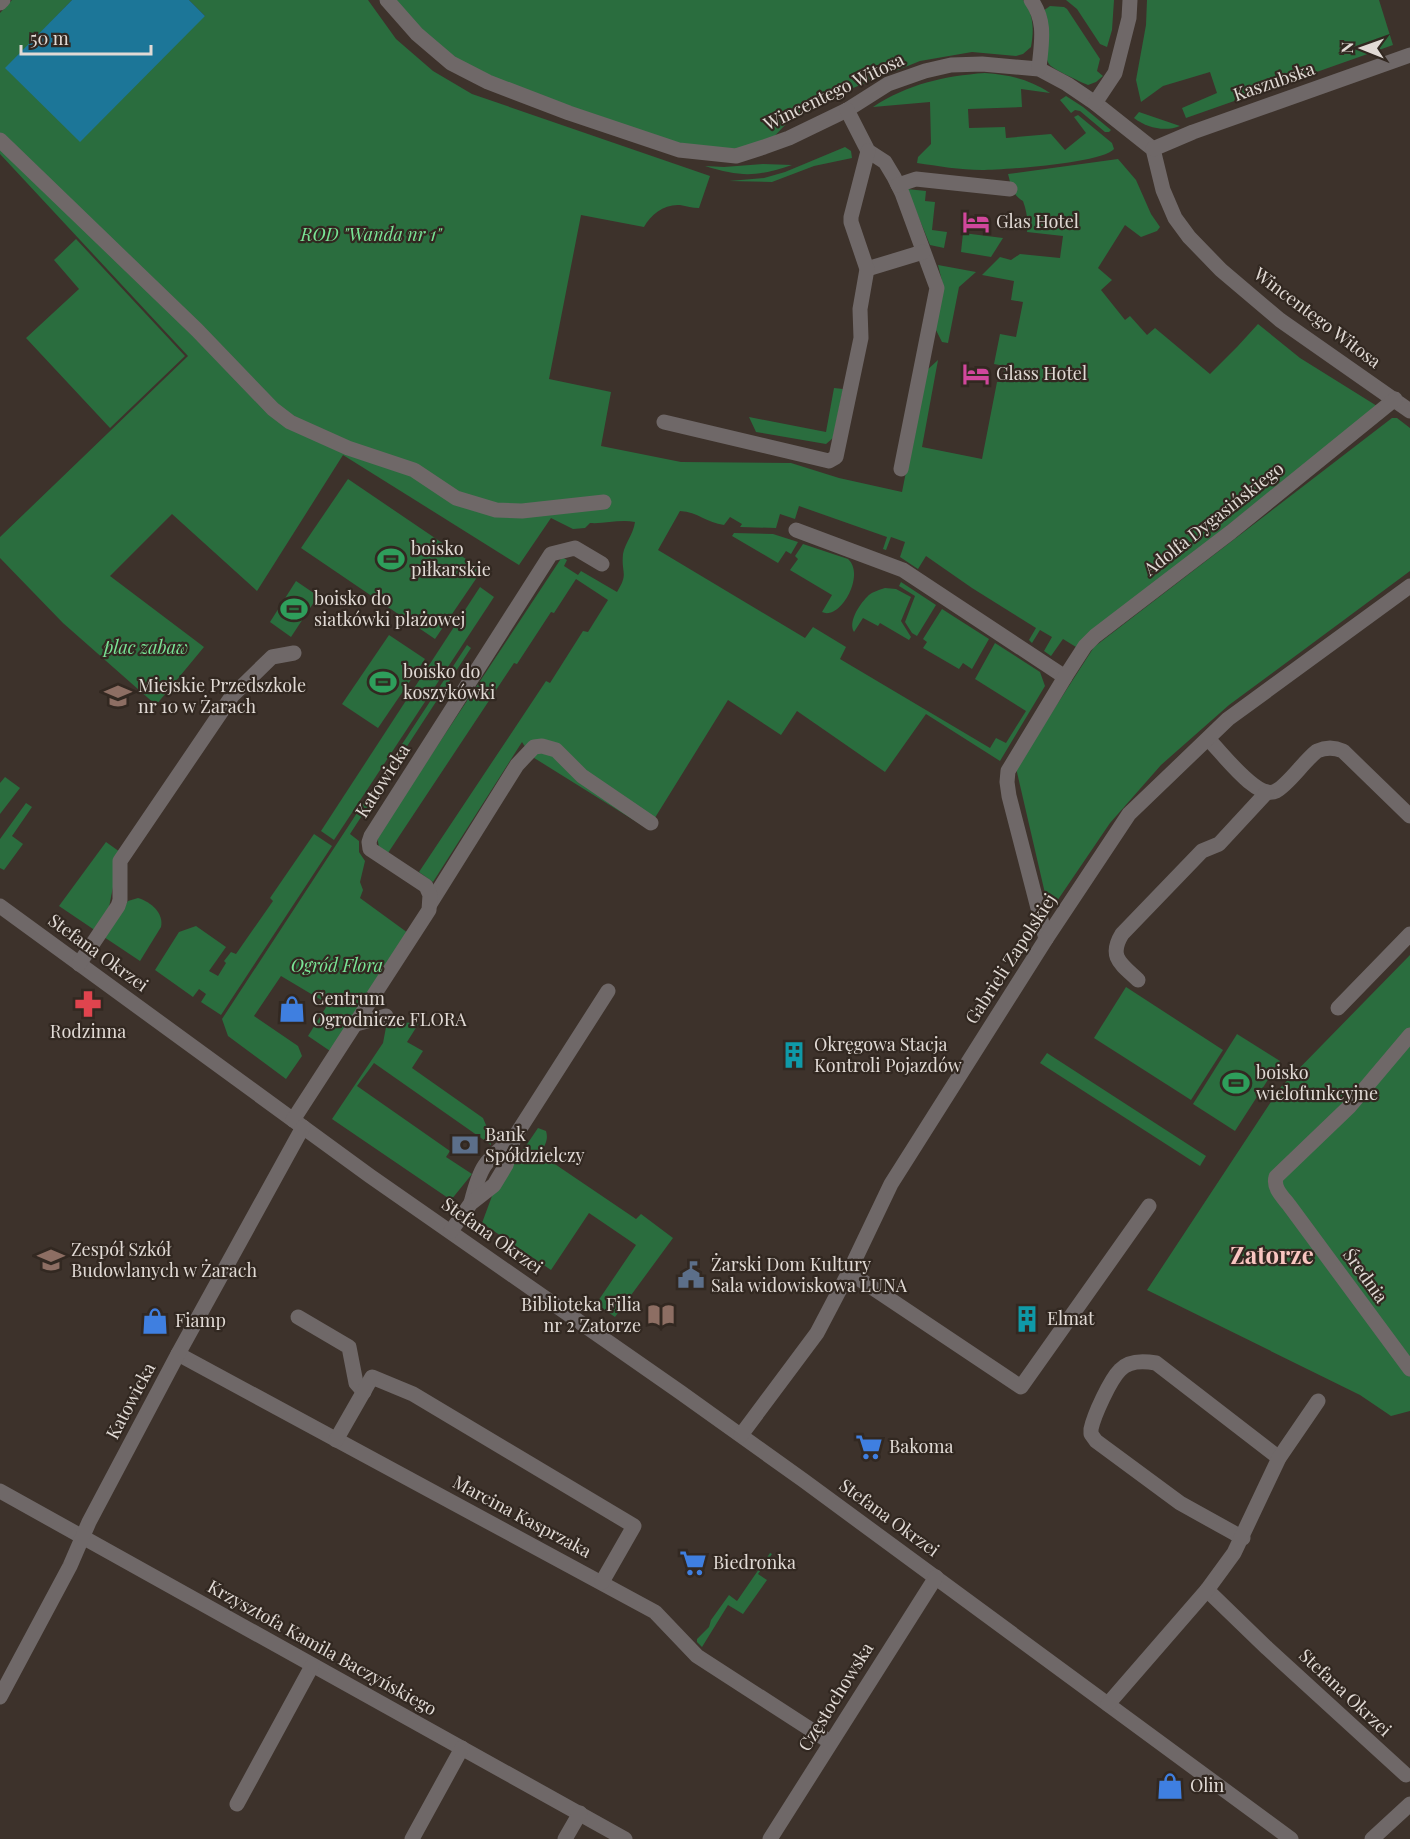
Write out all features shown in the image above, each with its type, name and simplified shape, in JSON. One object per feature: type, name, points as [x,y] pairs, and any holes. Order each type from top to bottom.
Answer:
[{"type":"street","name":"Wincentego Witosa","points":[[387,0],[417,34],[451,63],[488,82],[545,104],[679,150],[736,156],[789,138],[848,110],[888,84],[951,65],[982,64],[1039,69],[1095,103],[1153,149],[1166,199],[1175,218],[1196,245],[1221,270],[1280,320],[1410,411]]},
{"type":"street","points":[[1031,0],[1042,20],[1039,69]]},
{"type":"street","points":[[1095,103],[1115,73],[1129,18],[1130,0]]},
{"type":"street","name":"Kaszubska","points":[[1153,149],[1193,132],[1410,55]]},
{"type":"street","points":[[848,110],[868,151],[885,162],[898,184],[937,288],[901,469]]},
{"type":"street","points":[[0,140],[197,330],[273,409],[290,422],[348,448],[414,470],[456,498],[496,510],[522,511],[604,502]]},
{"type":"street","points":[[664,422],[829,461],[833,460],[838,449],[861,338],[860,309],[867,269],[851,222],[868,151]]},
{"type":"street","points":[[898,184],[916,179],[1010,189]]},
{"type":"street","points":[[867,269],[923,252]]},
{"type":"street","name":"Adolfa Dygasińskiego","points":[[1046,939],[1009,796],[1006,776],[1085,646],[1231,532],[1395,399]]},
{"type":"street","points":[[796,530],[903,570],[1065,677]]},
{"type":"street","name":"Katowicka","points":[[0,1697],[298,1123],[356,1024],[426,916],[430,895],[426,886],[370,849],[371,836],[551,554],[575,548],[602,564]]},
{"type":"street","name":"Gabrieli Zapolskiej","points":[[741,1435],[817,1333],[891,1184],[1046,939],[1129,814],[1228,719],[1410,586]]},
{"type":"street","points":[[80,964],[118,906],[120,861],[232,696],[272,657],[294,653]]},
{"type":"street","points":[[1208,739],[1245,778],[1254,786],[1267,792],[1278,790],[1317,751],[1323,748],[1343,751],[1410,816]]},
{"type":"street","points":[[430,904],[517,765],[534,747],[542,746],[556,750],[582,776],[651,823]]},
{"type":"street","points":[[1138,980],[1120,963],[1117,957],[1116,949],[1122,934],[1202,851],[1219,844],[1267,792]]},
{"type":"street","name":"Stefana Okrzei","points":[[0,906],[298,1123],[741,1435],[1291,1839]]},
{"type":"street","points":[[1338,1008],[1410,934]]},
{"type":"street","points":[[452,1231],[471,1203],[494,1185],[506,1165],[514,1138],[608,991]]},
{"type":"street","points":[[356,1024],[386,1016]]},
{"type":"street","name":"Średnia","points":[[1410,1035],[1350,1106],[1276,1177],[1276,1188],[1410,1369]]},
{"type":"street","points":[[849,1272],[1021,1387],[1149,1206]]},
{"type":"street","points":[[298,1317],[349,1347],[356,1383],[364,1392]]},
{"type":"street","name":"Marcina Kasprzaka","points":[[178,1354],[655,1612],[697,1656],[830,1742]]},
{"type":"street","points":[[1243,1538],[1180,1503],[1096,1441],[1091,1434],[1091,1429],[1106,1394],[1120,1369],[1146,1361],[1156,1363],[1280,1458]]},
{"type":"street","points":[[336,1440],[372,1377],[413,1394],[634,1526],[602,1582]]},
{"type":"street","points":[[1108,1704],[1207,1590],[1234,1553],[1280,1458],[1318,1401]]},
{"type":"street","name":"Krzysztofa Kamila Baczyńskiego","points":[[0,1491],[625,1839]]},
{"type":"street","name":"Częstochowska","points":[[770,1839],[936,1577]]},
{"type":"street","name":"Stefana Okrzei","points":[[1207,1590],[1406,1775]]},
{"type":"street","points":[[237,1804],[312,1666]]},
{"type":"street","points":[[412,1839],[462,1748]]},
{"type":"street","points":[[1372,1839],[1410,1804]]},
{"type":"street","points":[[565,1839],[580,1813]]},
{"type":"green space","points":[[12,0],[72,0],[6,68],[205,16],[189,0],[368,0],[396,39],[433,71],[472,94],[710,176],[699,208],[674,205],[663,208],[650,218],[644,227],[581,215],[549,379],[611,392],[601,446],[681,462],[791,463],[839,478],[902,492],[926,371],[938,360],[922,447],[982,459],[997,382],[1002,382],[1005,366],[994,364],[1000,334],[1016,337],[1023,302],[1011,300],[1014,281],[982,275],[1000,257],[1011,260],[1020,254],[1060,258],[1063,236],[1027,232],[1027,216],[1023,201],[1014,193],[1008,174],[1118,159],[1136,180],[1151,214],[1160,227],[1157,231],[1141,237],[1125,225],[1098,268],[1112,280],[1101,290],[1125,320],[1130,316],[1147,335],[1155,328],[1210,374],[1258,324],[1300,358],[1377,406],[1076,647],[1063,639],[1051,656],[1044,651],[1052,637],[1040,630],[1032,643],[1029,640],[1036,628],[926,556],[918,569],[900,557],[905,542],[891,537],[886,550],[883,549],[887,537],[799,506],[795,519],[780,514],[776,528],[740,527],[742,524],[730,517],[724,525],[680,511],[658,550],[805,638],[813,627],[846,647],[840,659],[990,748],[996,738],[1006,743],[1026,711],[975,679],[995,643],[1040,672],[1045,686],[1000,761],[926,714],[885,772],[797,711],[781,735],[728,700],[648,829],[531,756],[522,742],[433,882],[419,872],[546,681],[550,683],[583,631],[588,632],[608,600],[576,579],[517,664],[514,663],[388,853],[379,847],[377,837],[562,557],[567,560],[564,566],[578,575],[581,571],[617,592],[624,577],[624,550],[635,522],[590,523],[585,528],[573,529],[551,518],[519,565],[343,455],[257,591],[172,514],[110,576],[204,647],[156,705],[63,623],[0,558],[0,537],[188,356],[0,154],[0,13]]},
{"type":"green space","points":[[389,0],[1023,0],[1031,17],[1033,34],[1031,47],[1023,54],[1016,56],[972,52],[920,61],[848,90],[787,123],[764,147],[736,156],[679,150],[451,63]]},
{"type":"green space","points":[[1066,0],[1114,0],[1112,30],[1107,47],[1100,44],[1077,9]]},
{"type":"green space","points":[[1147,0],[1379,0],[1393,45],[1186,118],[1182,108],[1217,93],[1210,72],[1163,86],[1141,102],[1136,80],[1146,25]]},
{"type":"green space","points":[[1050,6],[1067,9],[1100,59],[1097,71],[1103,76],[1096,82],[1088,85],[1049,64],[1045,46],[1043,11]]},
{"type":"green space","points":[[985,73],[1019,78],[1050,93],[1021,89],[1022,107],[968,109],[969,128],[1005,127],[1006,138],[1051,134],[1065,150],[1086,133],[1074,117],[1078,115],[1112,143],[1114,149],[1106,154],[1073,162],[1010,169],[966,169],[917,163],[918,157],[931,144],[930,102],[873,107],[900,92],[927,82]]},
{"type":"green space","points":[[1066,96],[1111,130],[1105,132],[1080,111],[1075,110],[1071,113],[1060,100]]},
{"type":"green space","points":[[1139,112],[1180,126],[1168,129],[1150,127],[1134,118]]},
{"type":"green space","points":[[845,147],[851,151],[852,158],[814,166],[772,182],[729,181],[764,178],[785,172]]},
{"type":"green space","points":[[763,164],[792,165],[768,172],[748,174],[705,166],[724,167]]},
{"type":"green space","points":[[907,189],[926,191],[925,201],[935,202],[932,230],[947,232],[944,248],[930,245]]},
{"type":"green space","points":[[963,233],[1003,238],[991,257],[961,252]]},
{"type":"green space","points":[[76,239],[185,356],[110,428],[26,338],[79,289],[54,260]]},
{"type":"green space","points":[[938,265],[976,272],[959,287],[948,343],[942,342],[935,328],[943,285]]},
{"type":"green space","points":[[834,388],[843,389],[833,438],[826,444],[756,432],[749,417],[826,432]]},
{"type":"green space","points":[[1392,418],[1397,418],[1410,428],[1410,571],[1229,705],[1161,765],[1110,823],[1055,904],[1047,902],[1016,768],[1094,647]]},
{"type":"green space","name":"boisko piłkarskie","points":[[348,479],[482,570],[435,639],[301,548]]},
{"type":"green space","points":[[734,533],[773,534],[798,542],[791,554],[786,551],[778,563],[732,536]]},
{"type":"green space","points":[[803,544],[848,559],[853,566],[854,575],[849,595],[836,610],[829,613],[822,612],[832,595],[790,570],[798,559],[795,556]]},
{"type":"green space","name":"boisko do siatkówki plażowej","points":[[296,581],[318,596],[291,637],[270,622]]},
{"type":"green space","points":[[901,582],[936,605],[917,636],[912,633],[905,622],[915,596],[899,586]]},
{"type":"green space","points":[[480,587],[494,597],[334,840],[321,831]]},
{"type":"green space","points":[[885,588],[896,589],[911,597],[901,621],[911,637],[909,640],[880,623],[878,626],[863,618],[854,632],[853,619],[861,604],[875,591]]},
{"type":"green space","points":[[942,609],[989,639],[972,669],[963,663],[959,669],[923,648],[927,642],[923,639]]},
{"type":"green space","name":"boisko do koszykówki","points":[[389,635],[425,659],[378,728],[342,704]]},
{"type":"green space","name":"Ogród Flora","points":[[467,645],[471,648],[350,834],[359,841],[359,852],[365,861],[360,882],[363,890],[360,898],[408,933],[333,1053],[308,1036],[328,1004],[281,976],[254,1016],[298,1046],[302,1056],[286,1079],[228,1036],[222,1019]]},
{"type":"green space","points":[[5,777],[20,788],[0,814],[0,783]]},
{"type":"green space","points":[[26,803],[32,807],[12,836],[23,844],[4,870],[0,868],[0,839]]},
{"type":"green space","points":[[314,834],[332,846],[221,1015],[201,1002],[206,994],[199,989],[193,997],[155,970],[179,932],[196,926],[226,947],[209,971],[218,976],[226,963],[224,961],[231,952],[236,954],[273,901],[270,898]]},
{"type":"green space","points":[[106,842],[120,852],[109,907],[96,931],[59,906]]},
{"type":"green space","points":[[138,898],[148,902],[156,909],[161,922],[161,927],[140,961],[104,937],[128,901]]},
{"type":"green space","points":[[1410,955],[1410,1411],[1391,1416],[1360,1395],[1147,1290],[1280,1088]]},
{"type":"green space","points":[[1126,987],[1223,1050],[1191,1100],[1094,1038]]},
{"type":"green space","points":[[387,1022],[419,1023],[407,1042],[423,1051],[412,1068],[483,1118],[491,1137],[491,1145],[374,1063],[357,1086],[450,1151],[446,1157],[472,1174],[451,1200],[332,1119],[383,1043]]},
{"type":"green space","name":"boisko wielofunkcyjne","points":[[1237,1034],[1280,1061],[1235,1131],[1193,1104]]},
{"type":"green space","points":[[1047,1053],[1206,1156],[1200,1166],[1040,1063]]},
{"type":"green space","points":[[538,1128],[546,1131],[547,1135],[546,1143],[540,1154],[636,1219],[641,1214],[673,1238],[615,1317],[596,1304],[636,1245],[589,1213],[551,1270],[482,1223],[492,1196]]},
{"type":"green space","points":[[770,1553],[772,1554],[758,1574],[767,1580],[743,1614],[728,1605],[702,1647],[697,1639],[709,1627],[711,1620],[729,1595],[737,1601]]},
{"type":"water","points":[[72,0],[189,0],[205,16],[80,142],[5,68]]},
{"type":"place","name":"Glas Hotel","points":[[976,222]]},
{"type":"place","name":"Glass Hotel","points":[[976,374]]},
{"type":"place","name":"boisko piłkarskie","points":[[391,559]]},
{"type":"place","name":"boisko do siatkówki plażowej","points":[[294,609]]},
{"type":"place","name":"boisko do koszykówki","points":[[383,682]]},
{"type":"place","name":"Miejskie Przedszkole nr 10 w Żarach","points":[[118,696]]},
{"type":"place","name":"Rodzinna","points":[[88,1004]]},
{"type":"place","name":"Centrum Ogrodnicze FLORA","points":[[292,1009]]},
{"type":"place","name":"Okręgowa Stacja Kontroli Pojazdów","points":[[794,1055]]},
{"type":"place","name":"boisko wielofunkcyjne","points":[[1236,1083]]},
{"type":"place","name":"Bank Spółdzielczy","points":[[465,1145]]},
{"type":"place","name":"Zespół Szkół Budowlanych w Żarach","points":[[51,1260]]},
{"type":"place","name":"Żarski Dom Kultury Sala widowiskowa LUNA","points":[[691,1275]]},
{"type":"place","name":"Biblioteka Filia nr 2 Zatorze","points":[[661,1315]]},
{"type":"place","name":"Elmat","points":[[1027,1319]]},
{"type":"place","name":"Fiamp","points":[[155,1321]]},
{"type":"place","name":"Bakoma","points":[[869,1447]]},
{"type":"place","name":"Biedronka","points":[[693,1563]]},
{"type":"place","name":"Olin","points":[[1170,1786]]},
{"type":"district","name":"Zatorze","points":[[1272,1256]]},
{"type":"park label","name":"ROD \"Wanda nr 1\"","points":[[371,235]]},
{"type":"park label","name":"plac zabaw","points":[[146,648]]}]
